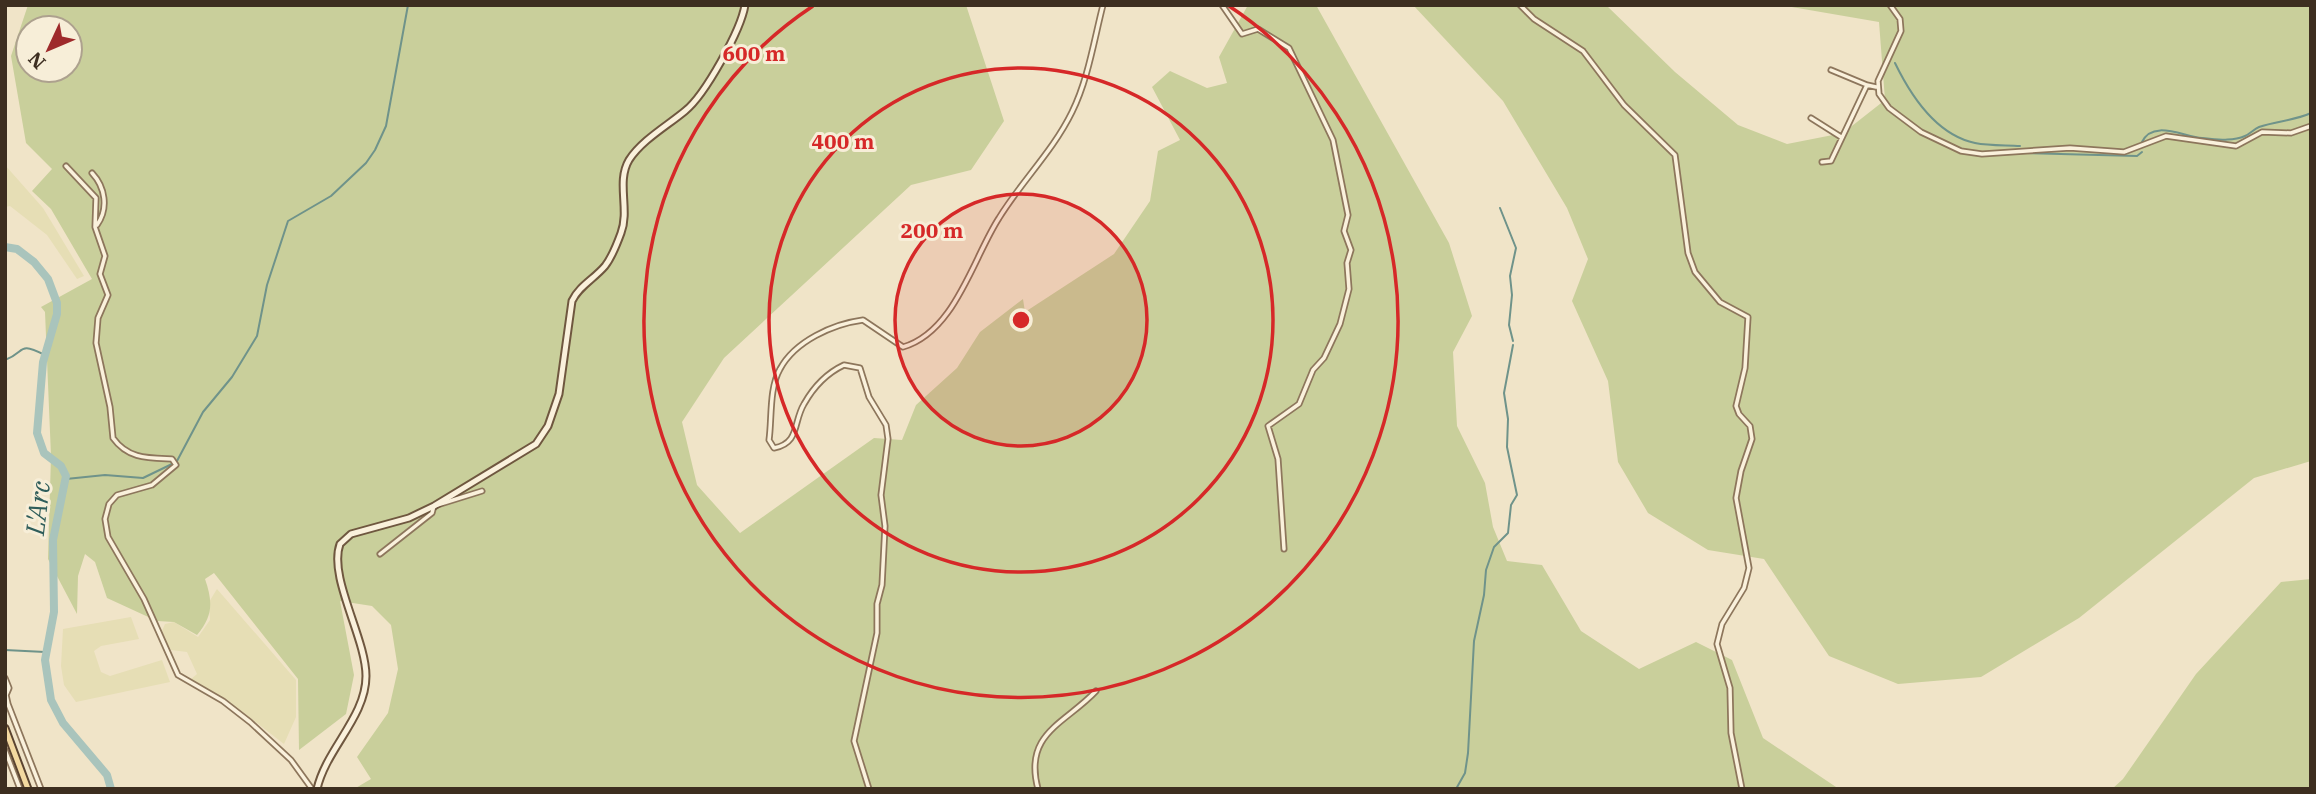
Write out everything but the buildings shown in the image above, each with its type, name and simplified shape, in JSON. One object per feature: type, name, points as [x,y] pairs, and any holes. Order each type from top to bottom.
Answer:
[{"type":"main road","points":[[5,728],[28,789]]},
{"type":"street","points":[[66,166],[96,198],[96,227],[105,256],[100,274],[108,295],[98,318],[96,343],[110,407],[113,438],[129,454],[172,459],[176,465],[152,485],[117,495],[109,504],[105,519],[108,537],[144,599],[178,675],[223,701],[250,722],[291,760],[312,788],[360,702],[366,683],[363,651],[339,568],[340,544],[351,534],[409,518],[434,506],[528,451],[542,436],[552,416],[562,382],[572,301],[576,292],[605,266],[622,231],[626,213],[623,180],[627,164],[639,148],[697,100],[738,30],[745,5]]},
{"type":"street","points":[[869,789],[854,741],[877,633],[877,604],[882,585],[885,526],[881,495],[888,455],[886,425],[869,397],[860,368],[844,365],[821,381],[804,405],[792,439],[784,446],[774,448],[769,440],[780,369],[819,333],[849,322],[863,320],[903,347],[915,344],[944,317],[956,302],[999,217],[1071,113],[1080,92],[1103,5]]},
{"type":"street","points":[[1222,5],[1242,34],[1258,29],[1289,48],[1333,140],[1348,215],[1344,231],[1351,250],[1346,263],[1349,289],[1340,324],[1324,358],[1313,370],[1298,404],[1268,426],[1278,459],[1284,549]]},
{"type":"street","points":[[1520,5],[1534,19],[1583,51],[1624,105],[1675,155],[1691,263],[1710,292],[1748,317],[1745,368],[1736,406],[1739,414],[1750,426],[1752,439],[1741,471],[1736,498],[1749,568],[1744,588],[1722,624],[1717,644],[1730,688],[1731,733],[1742,789]]},
{"type":"street","points":[[1877,88],[1901,31],[1900,19],[1890,5]]},
{"type":"street","points":[[1831,69],[1877,88],[1889,108],[1921,132],[1954,148],[1982,154],[2056,148],[2124,152],[2166,136],[2236,146],[2262,132],[2291,133],[2311,127]]},
{"type":"street","points":[[1822,162],[1831,161],[1867,85]]},
{"type":"street","points":[[1811,118],[1842,137]]},
{"type":"street","points":[[92,173],[102,184],[104,205],[96,227]]},
{"type":"street","points":[[434,506],[482,491]]},
{"type":"street","points":[[380,554],[432,513],[434,506]]},
{"type":"street","points":[[5,678],[9,688],[6,695],[41,789]]},
{"type":"street","points":[[1038,789],[1035,763],[1045,734],[1096,691]]},
{"type":"street","points":[[5,750],[20,789]]},
{"type":"shaded area","points":[[5,165],[43,208],[84,276],[77,279],[47,235],[10,206],[5,207]]},
{"type":"shaded area","points":[[217,589],[296,680],[296,717],[284,744],[226,699],[190,680],[197,674],[187,652],[171,650],[167,643],[162,631],[165,624],[174,622],[198,637],[210,620],[209,602]]},
{"type":"shaded area","points":[[131,617],[139,639],[101,646],[94,651],[101,672],[110,676],[162,660],[170,682],[76,702],[64,685],[61,666],[63,629]]},
{"type":"green space","points":[[28,5],[966,5],[1004,121],[971,170],[911,185],[724,358],[682,422],[697,485],[740,533],[874,438],[902,440],[916,405],[957,368],[980,332],[1023,299],[1025,312],[1114,254],[1150,201],[1158,151],[1180,140],[1152,87],[1170,71],[1207,88],[1227,83],[1219,57],[1248,5],[1316,5],[1449,243],[1472,316],[1453,352],[1457,426],[1485,483],[1493,527],[1507,561],[1542,565],[1581,631],[1639,669],[1696,642],[1732,660],[1763,738],[1839,789],[354,789],[371,779],[357,757],[388,713],[398,669],[391,625],[372,606],[340,601],[354,675],[346,714],[299,750],[298,679],[214,573],[205,579],[209,595],[209,615],[197,635],[174,622],[157,621],[107,598],[95,562],[85,554],[78,576],[77,614],[48,559],[51,456],[45,312],[41,307],[92,279],[51,209],[32,191],[52,169],[26,143],[16,84],[84,84],[84,14],[25,14]]},
{"type":"green space","points":[[1413,5],[1606,5],[1675,72],[1738,125],[1787,144],[1843,133],[1885,100],[1879,22],[1780,5],[2311,5],[2311,461],[2254,478],[2079,618],[1981,677],[1898,684],[1829,656],[1764,559],[1708,550],[1648,513],[1618,462],[1608,381],[1572,301],[1588,259],[1567,208],[1503,101]]},
{"type":"green space","points":[[14,47],[14,73],[11,56]]},
{"type":"green space","points":[[2311,579],[2311,789],[2112,789],[2123,779],[2196,674],[2281,582]]},
{"type":"waterway","points":[[177,461],[203,412],[232,377],[257,336],[267,285],[288,221],[331,196],[366,163],[375,150],[386,126],[408,5]]},
{"type":"waterway","points":[[1895,63],[1917,101],[1949,132],[1975,143],[2020,146]]},
{"type":"waterway","points":[[2142,142],[2147,135],[2161,130],[2202,138],[2234,139],[2259,127],[2311,113]]},
{"type":"waterway","points":[[2027,153],[2137,156],[2142,152]]},
{"type":"waterway","points":[[1500,208],[1516,248],[1510,276],[1512,295],[1509,325],[1513,341]]},
{"type":"waterway","name":"L'Arc","points":[[5,247],[17,249],[34,262],[48,279],[57,303],[57,314],[43,362],[37,433],[44,453],[61,466],[66,476],[53,540],[54,612],[45,660],[51,700],[63,723],[107,775],[111,789]]},
{"type":"waterway","points":[[1456,789],[1465,773],[1468,753],[1474,641],[1484,595],[1486,570],[1494,547],[1508,533],[1511,505],[1517,495],[1507,447],[1508,419],[1504,393],[1513,345]]},
{"type":"waterway","points":[[5,360],[25,348],[45,355]]},
{"type":"waterway","points":[[66,479],[105,475],[143,478],[172,464]]},
{"type":"waterway","points":[[5,650],[45,652]]}]
